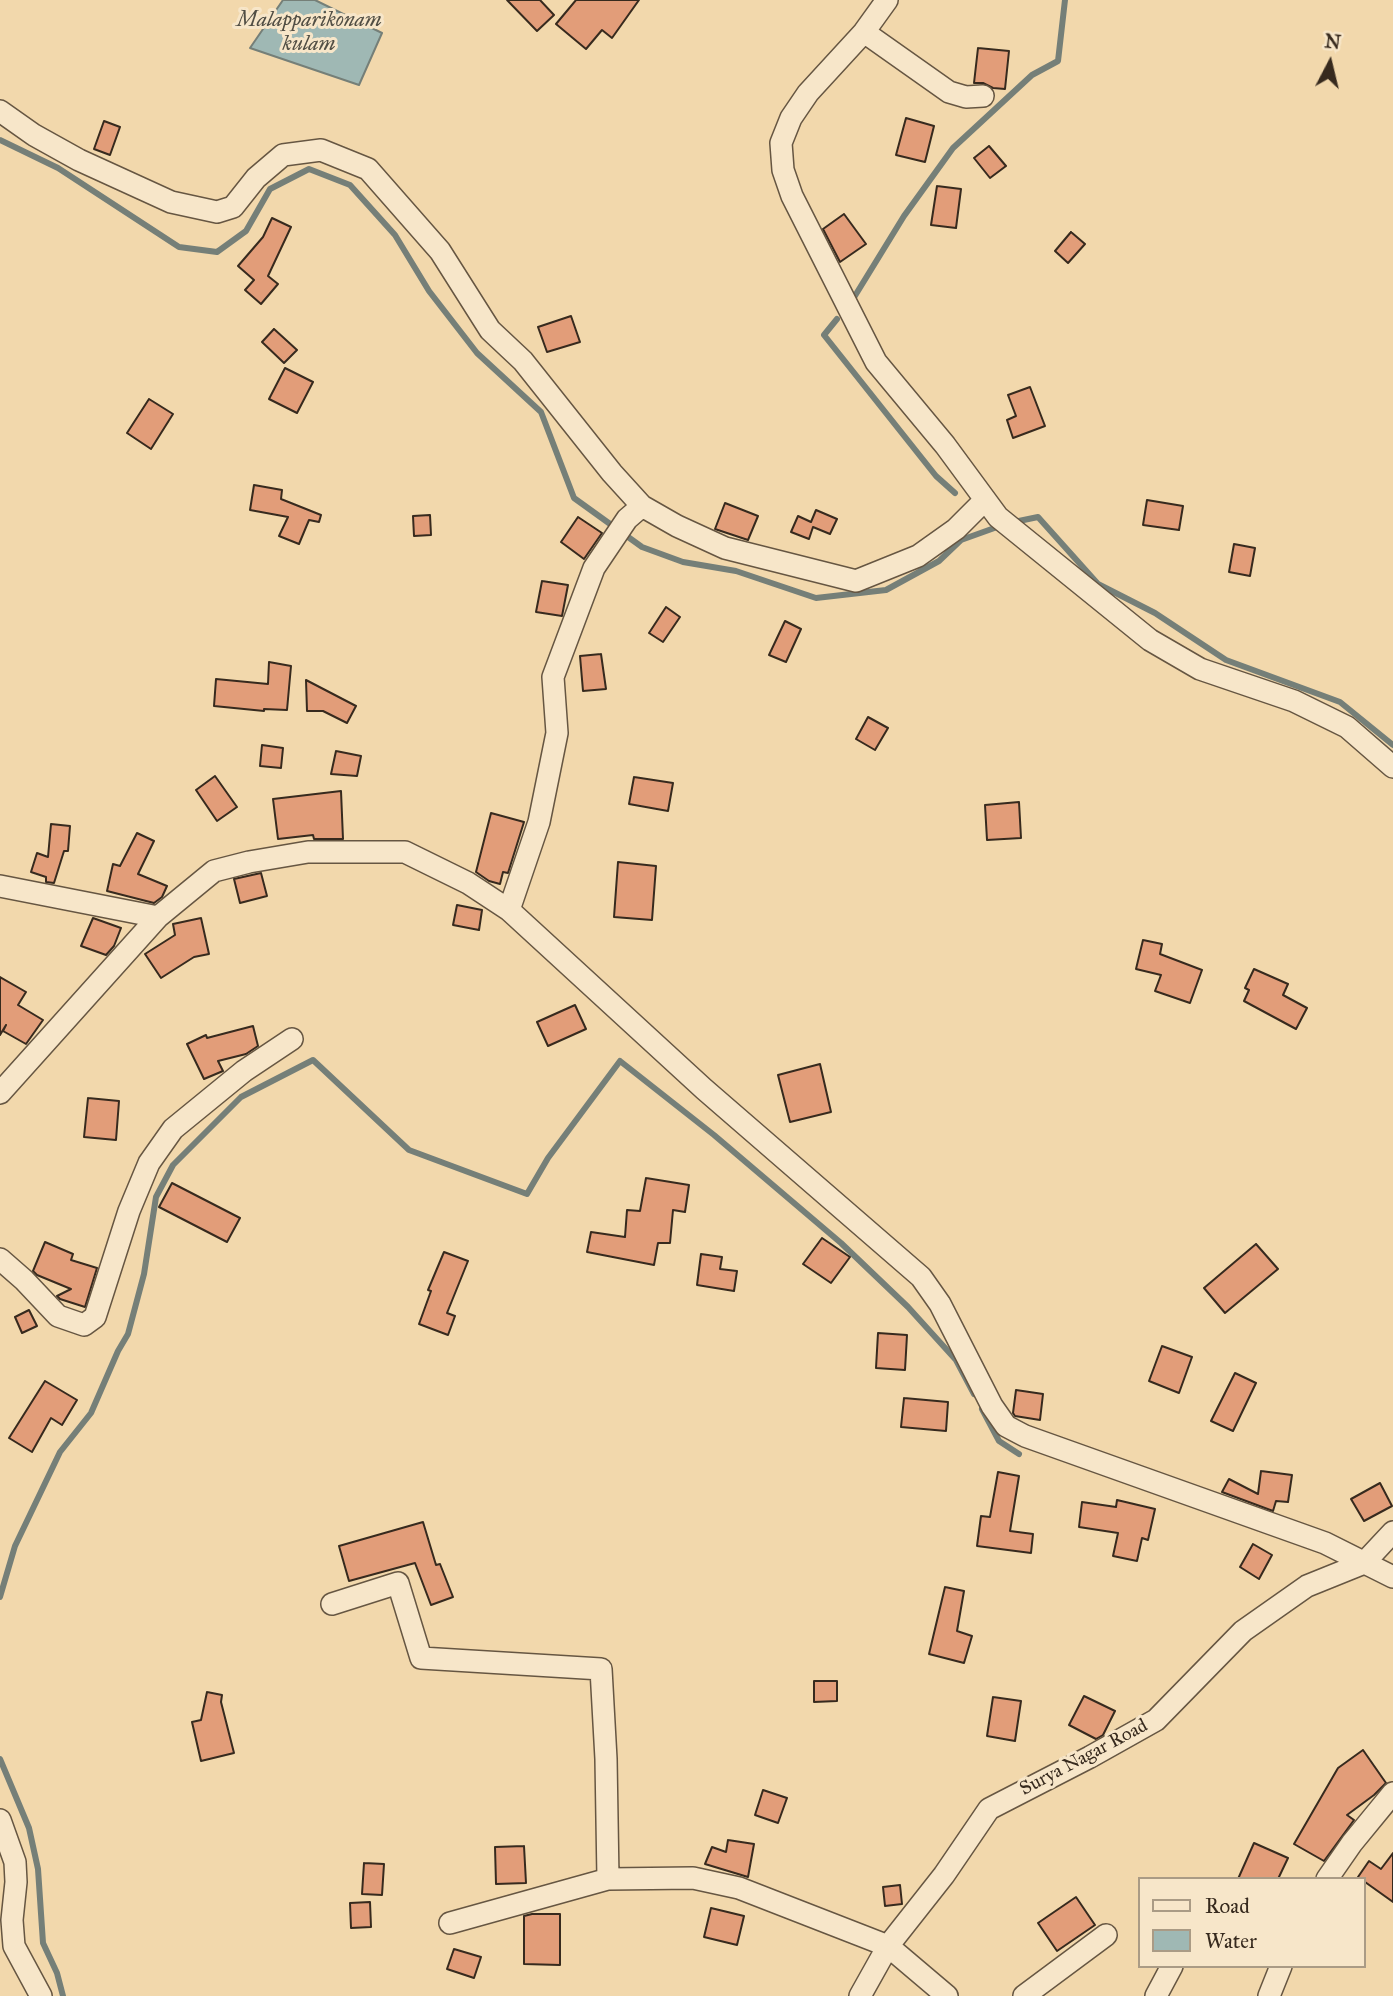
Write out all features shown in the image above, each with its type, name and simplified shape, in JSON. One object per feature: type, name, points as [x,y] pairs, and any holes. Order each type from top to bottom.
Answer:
[{"type":"street","points":[[887,0],[864,32],[808,93],[791,118],[782,143],[783,170],[792,196],[876,362],[945,445],[992,509],[1026,541],[1052,559],[1150,640],[1200,669],[1294,701],[1347,727],[1393,767]]},
{"type":"street","points":[[864,32],[949,92],[966,97],[983,96]]},
{"type":"street","points":[[0,111],[34,135],[79,160],[171,202],[217,212],[233,207],[256,178],[283,155],[321,150],[368,170],[440,251],[490,330],[523,361],[612,472],[635,513],[677,526],[724,548],[856,581],[918,556],[956,529],[992,509]]},
{"type":"street","points":[[509,910],[539,822],[557,733],[553,677],[594,568],[635,513]]},
{"type":"street","points":[[0,1093],[158,917],[214,871],[308,852],[405,852],[468,883],[509,910],[704,1089],[921,1277],[940,1304],[992,1406],[1006,1426],[1026,1436],[1325,1543],[1393,1577]]},
{"type":"street","points":[[0,886],[158,917]]},
{"type":"street","points":[[0,1259],[58,1316],[84,1325],[95,1317],[129,1211],[149,1163],[167,1137],[173,1129],[244,1071],[292,1039]]},
{"type":"street","points":[[1364,1563],[1393,1532]]},
{"type":"street","name":"Surya Nagar Road","points":[[860,1996],[888,1945],[944,1875],[989,1809],[1156,1720],[1243,1631],[1307,1586],[1364,1563]]},
{"type":"street","points":[[332,1604],[398,1583],[421,1658],[601,1668],[608,1879]]},
{"type":"street","points":[[1328,1877],[1393,1793]]},
{"type":"street","points":[[0,1820],[15,1862],[12,1920],[14,1946],[41,1996]]},
{"type":"street","points":[[450,1923],[608,1879],[693,1878],[739,1888],[888,1945],[947,1996]]},
{"type":"street","points":[[1024,1996],[1106,1934]]},
{"type":"street","points":[[1156,1996],[1171,1968]]},
{"type":"street","points":[[1269,1996],[1280,1968]]},
{"type":"water","name":"Malapparikonam kulam","points":[[283,0],[315,0],[382,33],[359,85],[250,48]]},
{"type":"building","points":[[507,0],[540,0],[554,15],[537,31]]},
{"type":"building","points":[[576,0],[639,0],[612,38],[602,30],[586,49],[556,24]]},
{"type":"building","points":[[978,48],[1009,51],[1005,89],[974,83]]},
{"type":"building","points":[[906,118],[934,126],[925,162],[896,155]]},
{"type":"building","points":[[104,121],[120,127],[110,155],[94,149]]},
{"type":"building","points":[[989,146],[1006,166],[990,178],[974,158]]},
{"type":"building","points":[[937,186],[961,189],[956,228],[931,225]]},
{"type":"building","points":[[844,214],[866,244],[840,262],[823,229]]},
{"type":"building","points":[[272,218],[291,227],[268,276],[278,284],[261,304],[245,290],[254,280],[238,266],[263,237]]},
{"type":"building","points":[[1071,232],[1085,244],[1068,263],[1055,251]]},
{"type":"building","points":[[571,316],[580,342],[547,352],[538,327]]},
{"type":"building","points":[[274,329],[297,350],[284,363],[262,342]]},
{"type":"building","points":[[285,368],[313,382],[297,413],[269,399]]},
{"type":"building","points":[[1030,387],[1045,426],[1013,438],[1007,420],[1016,416],[1008,395]]},
{"type":"building","points":[[149,399],[173,414],[151,449],[127,433]]},
{"type":"building","points":[[254,485],[282,490],[281,499],[321,515],[319,522],[309,520],[299,544],[279,536],[288,517],[250,510]]},
{"type":"building","points":[[1147,500],[1183,506],[1179,530],[1143,525]]},
{"type":"building","points":[[725,503],[758,516],[748,540],[715,529]]},
{"type":"building","points":[[816,510],[837,519],[830,534],[813,527],[809,539],[791,532],[798,516],[811,522]]},
{"type":"building","points":[[430,515],[431,535],[414,536],[413,516]]},
{"type":"building","points":[[578,517],[602,533],[584,559],[561,542]]},
{"type":"building","points":[[1234,544],[1255,548],[1250,576],[1229,572]]},
{"type":"building","points":[[542,581],[568,585],[562,616],[536,612]]},
{"type":"building","points":[[666,607],[680,617],[663,642],[649,633]]},
{"type":"building","points":[[785,621],[801,629],[786,662],[769,655]]},
{"type":"building","points":[[601,654],[606,689],[583,691],[580,656]]},
{"type":"building","points":[[269,662],[291,666],[287,710],[264,711],[214,706],[216,679],[268,684]]},
{"type":"building","points":[[306,680],[356,706],[347,723],[323,711],[307,711]]},
{"type":"building","points":[[868,717],[888,728],[875,750],[856,739]]},
{"type":"building","points":[[262,745],[283,748],[281,768],[260,766]]},
{"type":"building","points":[[336,751],[361,756],[357,776],[331,774]]},
{"type":"building","points":[[215,776],[237,807],[217,821],[196,790]]},
{"type":"building","points":[[634,777],[673,783],[668,811],[629,804]]},
{"type":"building","points":[[341,791],[343,839],[314,839],[313,835],[278,839],[273,799]]},
{"type":"building","points":[[1019,802],[1021,838],[987,840],[985,805]]},
{"type":"building","points":[[491,813],[524,822],[508,873],[503,872],[500,884],[489,881],[476,872]]},
{"type":"building","points":[[51,824],[70,826],[68,851],[64,851],[54,883],[46,882],[46,877],[31,872],[37,853],[48,857]]},
{"type":"building","points":[[137,833],[154,841],[138,874],[167,886],[162,897],[154,903],[107,891],[113,864],[120,866]]},
{"type":"building","points":[[618,862],[656,866],[652,920],[614,917]]},
{"type":"building","points":[[261,873],[267,896],[240,903],[234,879]]},
{"type":"building","points":[[457,905],[482,910],[479,930],[453,925]]},
{"type":"building","points":[[93,918],[121,928],[114,946],[106,955],[81,946]]},
{"type":"building","points":[[201,918],[209,954],[194,957],[161,978],[145,954],[175,935],[173,924]]},
{"type":"building","points":[[1143,940],[1162,944],[1160,954],[1202,970],[1190,1003],[1155,991],[1161,975],[1136,969]]},
{"type":"building","points":[[1254,969],[1288,984],[1283,995],[1307,1008],[1296,1029],[1244,1001],[1249,990],[1245,988]]},
{"type":"building","points":[[0,977],[26,992],[18,1005],[43,1020],[26,1044],[3,1031],[6,1025],[0,1035]]},
{"type":"building","points":[[575,1005],[586,1029],[548,1046],[537,1022]]},
{"type":"building","points":[[253,1026],[258,1046],[246,1054],[218,1061],[223,1071],[204,1079],[187,1044],[206,1035],[207,1038]]},
{"type":"building","points":[[820,1064],[831,1112],[790,1122],[778,1075]]},
{"type":"building","points":[[88,1098],[119,1101],[116,1140],[84,1137]]},
{"type":"building","points":[[646,1178],[689,1185],[685,1212],[673,1210],[670,1243],[658,1243],[654,1265],[587,1252],[591,1232],[625,1237],[627,1210],[640,1211]]},
{"type":"building","points":[[172,1183],[240,1218],[227,1242],[159,1207]]},
{"type":"building","points":[[822,1238],[850,1257],[831,1283],[803,1264]]},
{"type":"building","points":[[45,1242],[73,1254],[71,1260],[97,1268],[85,1307],[60,1299],[57,1296],[71,1289],[33,1271]]},
{"type":"building","points":[[1256,1244],[1278,1269],[1225,1313],[1204,1288]]},
{"type":"building","points":[[444,1252],[468,1261],[447,1313],[455,1316],[448,1335],[419,1324],[431,1291],[428,1290]]},
{"type":"building","points":[[701,1254],[722,1257],[720,1269],[737,1271],[734,1291],[697,1285]]},
{"type":"building","points":[[29,1310],[37,1326],[22,1333],[15,1317]]},
{"type":"building","points":[[878,1333],[907,1335],[905,1370],[876,1368]]},
{"type":"building","points":[[1162,1346],[1192,1357],[1179,1393],[1149,1381]]},
{"type":"building","points":[[1235,1373],[1256,1383],[1233,1431],[1211,1421]]},
{"type":"building","points":[[45,1381],[77,1400],[62,1425],[51,1418],[32,1452],[9,1438]]},
{"type":"building","points":[[1016,1390],[1043,1394],[1040,1420],[1015,1416],[1013,1413]]},
{"type":"building","points":[[904,1398],[948,1402],[946,1431],[901,1427]]},
{"type":"building","points":[[1261,1471],[1292,1475],[1288,1502],[1276,1501],[1273,1511],[1222,1492],[1229,1479],[1258,1494]]},
{"type":"building","points":[[998,1472],[1019,1476],[1010,1531],[1033,1534],[1031,1553],[977,1546],[981,1516],[990,1517]]},
{"type":"building","points":[[1380,1483],[1392,1506],[1364,1521],[1351,1499]]},
{"type":"building","points":[[1117,1500],[1155,1509],[1148,1540],[1142,1538],[1137,1561],[1113,1556],[1118,1533],[1079,1527],[1082,1502],[1116,1507]]},
{"type":"building","points":[[423,1522],[436,1565],[440,1564],[453,1597],[431,1605],[415,1563],[349,1581],[339,1546]]},
{"type":"building","points":[[1253,1544],[1272,1555],[1259,1579],[1240,1567]]},
{"type":"building","points":[[945,1587],[964,1591],[957,1631],[972,1636],[964,1663],[929,1654]]},
{"type":"building","points":[[814,1681],[837,1681],[837,1701],[814,1702]]},
{"type":"building","points":[[207,1692],[222,1695],[221,1702],[234,1753],[201,1761],[192,1722],[201,1720]]},
{"type":"building","points":[[1084,1696],[1115,1711],[1103,1735],[1096,1739],[1069,1725]]},
{"type":"building","points":[[993,1697],[1021,1701],[1015,1741],[987,1736]]},
{"type":"building","points":[[1363,1750],[1386,1783],[1347,1815],[1354,1820],[1324,1861],[1294,1844],[1338,1768]]},
{"type":"building","points":[[763,1790],[787,1798],[778,1823],[755,1815]]},
{"type":"building","points":[[728,1840],[754,1844],[748,1877],[705,1864],[712,1847],[726,1852]]},
{"type":"building","points":[[1254,1843],[1288,1858],[1279,1877],[1239,1877]]},
{"type":"building","points":[[524,1846],[526,1883],[496,1884],[495,1847]]},
{"type":"building","points":[[1393,1853],[1393,1902],[1365,1882],[1365,1877],[1358,1877],[1369,1861],[1381,1869]]},
{"type":"building","points":[[364,1863],[384,1864],[382,1895],[362,1894]]},
{"type":"building","points":[[900,1885],[902,1904],[885,1906],[883,1887]]},
{"type":"building","points":[[1076,1897],[1095,1925],[1057,1951],[1038,1923]]},
{"type":"building","points":[[370,1902],[371,1927],[351,1928],[350,1903]]},
{"type":"building","points":[[711,1908],[744,1916],[737,1945],[704,1937]]},
{"type":"building","points":[[560,1914],[560,1965],[524,1964],[524,1916]]},
{"type":"building","points":[[454,1949],[481,1957],[474,1978],[447,1969]]},
{"type":"waterway","points":[[853,299],[904,216],[953,148],[1032,75],[1058,61],[1065,0]]},
{"type":"waterway","points":[[0,140],[58,168],[179,247],[217,252],[246,231],[270,189],[309,169],[350,185],[395,235],[429,291],[477,353],[541,412],[574,498],[642,547],[683,562],[736,571],[816,598],[886,590],[939,561],[961,540],[1000,526]]},
{"type":"waterway","points":[[837,319],[824,335],[936,476],[955,493]]},
{"type":"waterway","points":[[1014,522],[1038,517],[1098,584],[1155,613],[1226,660],[1340,702],[1393,745]]},
{"type":"waterway","points":[[0,1597],[15,1546],[60,1452],[91,1413],[128,1334],[144,1274],[156,1197],[173,1165],[241,1097],[313,1060],[409,1150],[527,1194],[548,1158],[620,1061],[714,1135],[841,1243],[908,1307],[956,1360],[974,1394]]},
{"type":"waterway","points":[[982,1409],[999,1441],[1019,1454]]},
{"type":"waterway","points":[[0,1759],[29,1828],[38,1869],[43,1943],[57,1973],[63,1996]]}]
